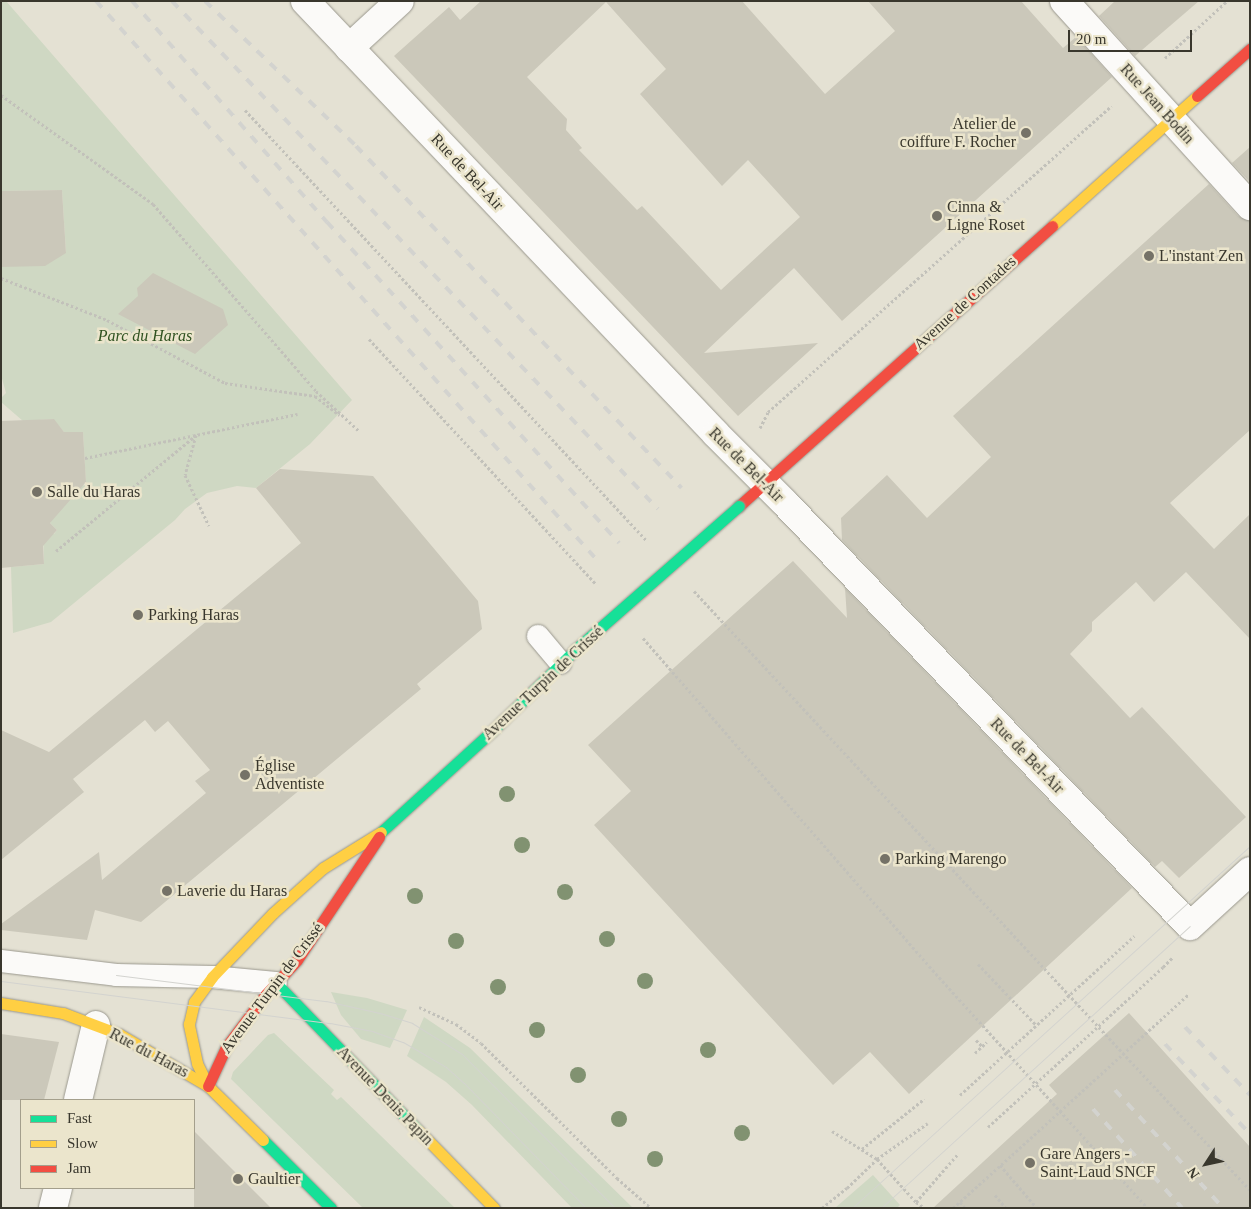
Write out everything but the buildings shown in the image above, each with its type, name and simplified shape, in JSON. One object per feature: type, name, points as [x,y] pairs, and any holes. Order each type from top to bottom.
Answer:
[{"type":"street","name":"Rue de Bel-Air","points":[[305,1],[764,484],[1190,926],[1250,871]]},
{"type":"street","points":[[349,48],[400,1]]},
{"type":"street","name":"Rue Jean Bodin","points":[[1064,1],[1250,206]]},
{"type":"street","name":"Avenue de Contades","points":[[680,556],[764,484],[1250,49]]},
{"type":"street","name":"Avenue Turpin de Crissé","points":[[208,1086],[197,1063],[189,1024],[194,1002],[212,977],[272,913],[323,868],[384,830],[492,731],[568,657],[680,556]]},
{"type":"street","name":"Avenue Turpin de Crissé","points":[[208,1086],[220,1056],[226,1047],[276,984],[298,960],[384,830]]},
{"type":"street","name":"Avenue Denis Papin","points":[[276,984],[494,1208]]},
{"type":"street","name":"Rue du Haras","points":[[1,1004],[63,1013],[127,1037],[208,1086]]},
{"type":"street","points":[[78,1099],[96,1025]]},
{"type":"street","points":[[208,1086],[331,1208]]},
{"type":"street","points":[[53,1208],[58,1189]]},
{"type":"lane","points":[[538,636],[568,657]]},
{"type":"lane","points":[[1,961],[116,975],[212,977],[276,984]]},
{"type":"path","points":[[1164,59],[1227,1]]},
{"type":"path","points":[[1,95],[152,204],[316,391],[359,432],[315,396],[225,383],[107,320],[1,278]]},
{"type":"path","points":[[764,484],[756,448],[761,425],[768,412],[1119,100]]},
{"type":"path","points":[[246,110],[652,546]]},
{"type":"path","points":[[369,339],[602,591]]},
{"type":"path","points":[[85,458],[298,414]]},
{"type":"path","points":[[197,435],[184,475],[209,526]]},
{"type":"path","points":[[56,551],[197,435]]},
{"type":"path","points":[[693,589],[1250,1190]]},
{"type":"path","points":[[642,636],[930,966],[1148,1208]]},
{"type":"path","points":[[960,1094],[1134,936]]},
{"type":"path","points":[[978,964],[1036,1025]]},
{"type":"path","points":[[988,1127],[1163,967]]},
{"type":"path","points":[[954,1208],[1189,994]]},
{"type":"path","points":[[419,1006],[456,1024],[481,1043],[616,1178],[651,1208]]},
{"type":"path","points":[[976,1040],[982,1046]]},
{"type":"path","points":[[975,1053],[987,1042]]},
{"type":"path","points":[[862,1150],[924,1099]]},
{"type":"path","points":[[822,1208],[847,1188],[877,1159],[928,1123]]},
{"type":"path","points":[[832,1131],[877,1159],[916,1202],[925,1208]]},
{"type":"path","points":[[916,1202],[958,1154]]},
{"type":"path","points":[[1000,1165],[1037,1208]]},
{"type":"path","points":[[995,1195],[1006,1208]]},
{"type":"path","points":[[960,1202],[965,1208]]},
{"type":"green space","name":"Parc du Haras","points":[[1,1],[6,1],[352,400],[310,444],[256,488],[237,486],[207,493],[185,509],[175,520],[51,622],[13,633],[11,567],[44,564],[43,531],[54,534],[57,530],[50,523],[72,487],[86,485],[83,432],[64,432],[53,419],[23,421],[1,402],[1,398],[6,393],[1,375],[1,267],[66,252],[62,190],[1,191]]},
{"type":"green space","points":[[331,992],[367,998],[407,1010],[390,1048],[361,1039],[341,1015]]},
{"type":"green space","points":[[424,1017],[470,1048],[633,1208],[572,1208],[472,1105],[446,1082],[407,1056]]},
{"type":"green space","points":[[274,1033],[334,1090],[331,1094],[337,1100],[341,1097],[455,1208],[363,1208],[231,1079],[233,1072],[268,1035]]},
{"type":"green space","points":[[873,1175],[900,1205],[897,1208],[835,1208]]},
{"type":"tram line","points":[[852,1208],[1250,846]]},
{"type":"tram line","points":[[881,1208],[1190,926]]},
{"type":"tram line","points":[[116,975],[326,1001],[380,1013],[412,1023],[462,1054],[615,1208]]},
{"type":"tram line","points":[[1,981],[330,1023],[372,1031],[403,1042],[446,1067],[464,1083],[586,1208]]},
{"type":"railway","points":[[96,1],[597,560]]},
{"type":"railway","points":[[132,1],[327,222],[619,543]]},
{"type":"railway","points":[[172,1],[658,509]]},
{"type":"railway","points":[[205,1],[356,146],[682,488]]},
{"type":"railway","points":[[1185,1027],[1250,1095]]},
{"type":"railway","points":[[1165,1044],[1250,1134]]},
{"type":"railway","points":[[1115,1090],[1223,1208]]},
{"type":"railway","points":[[1093,1109],[1182,1208]]},
{"type":"traffic: fast","points":[[575,650],[739,506]]},
{"type":"traffic: fast","points":[[381,832],[492,731],[575,650]]},
{"type":"traffic: fast","points":[[276,983],[418,1130]]},
{"type":"traffic: fast","points":[[263,1140],[331,1208]]},
{"type":"traffic: slow","points":[[1052,226],[1197,96]]},
{"type":"traffic: slow","points":[[208,1086],[197,1063],[189,1024],[194,1002],[212,977],[273,913],[323,868],[381,832]]},
{"type":"traffic: slow","points":[[1,1003],[63,1013],[119,1034],[208,1086],[263,1140]]},
{"type":"traffic: slow","points":[[418,1130],[494,1208]]},
{"type":"traffic: jam","points":[[1197,96],[1250,49]]},
{"type":"traffic: jam","points":[[739,506],[1052,226]]},
{"type":"traffic: jam","points":[[208,1086],[226,1047],[266,994],[297,960],[379,837]]},
{"type":"place","name":"Atelier de coiffure F. Rocher","points":[[1026,133]]},
{"type":"place","name":"Cinna & Ligne Roset","points":[[937,216]]},
{"type":"place","name":"L'instant Zen","points":[[1149,256]]},
{"type":"place","name":"Salle du Haras","points":[[37,492]]},
{"type":"place","name":"Parking Haras","points":[[138,615]]},
{"type":"place","name":"Église Adventiste","points":[[245,775]]},
{"type":"place","name":"Parking Marengo","points":[[885,859]]},
{"type":"place","name":"Laverie du Haras","points":[[167,891]]},
{"type":"place","name":"Gare Angers - Saint-Laud SNCF","points":[[1030,1163]]},
{"type":"place","name":"Gaultier","points":[[238,1179]]}]
